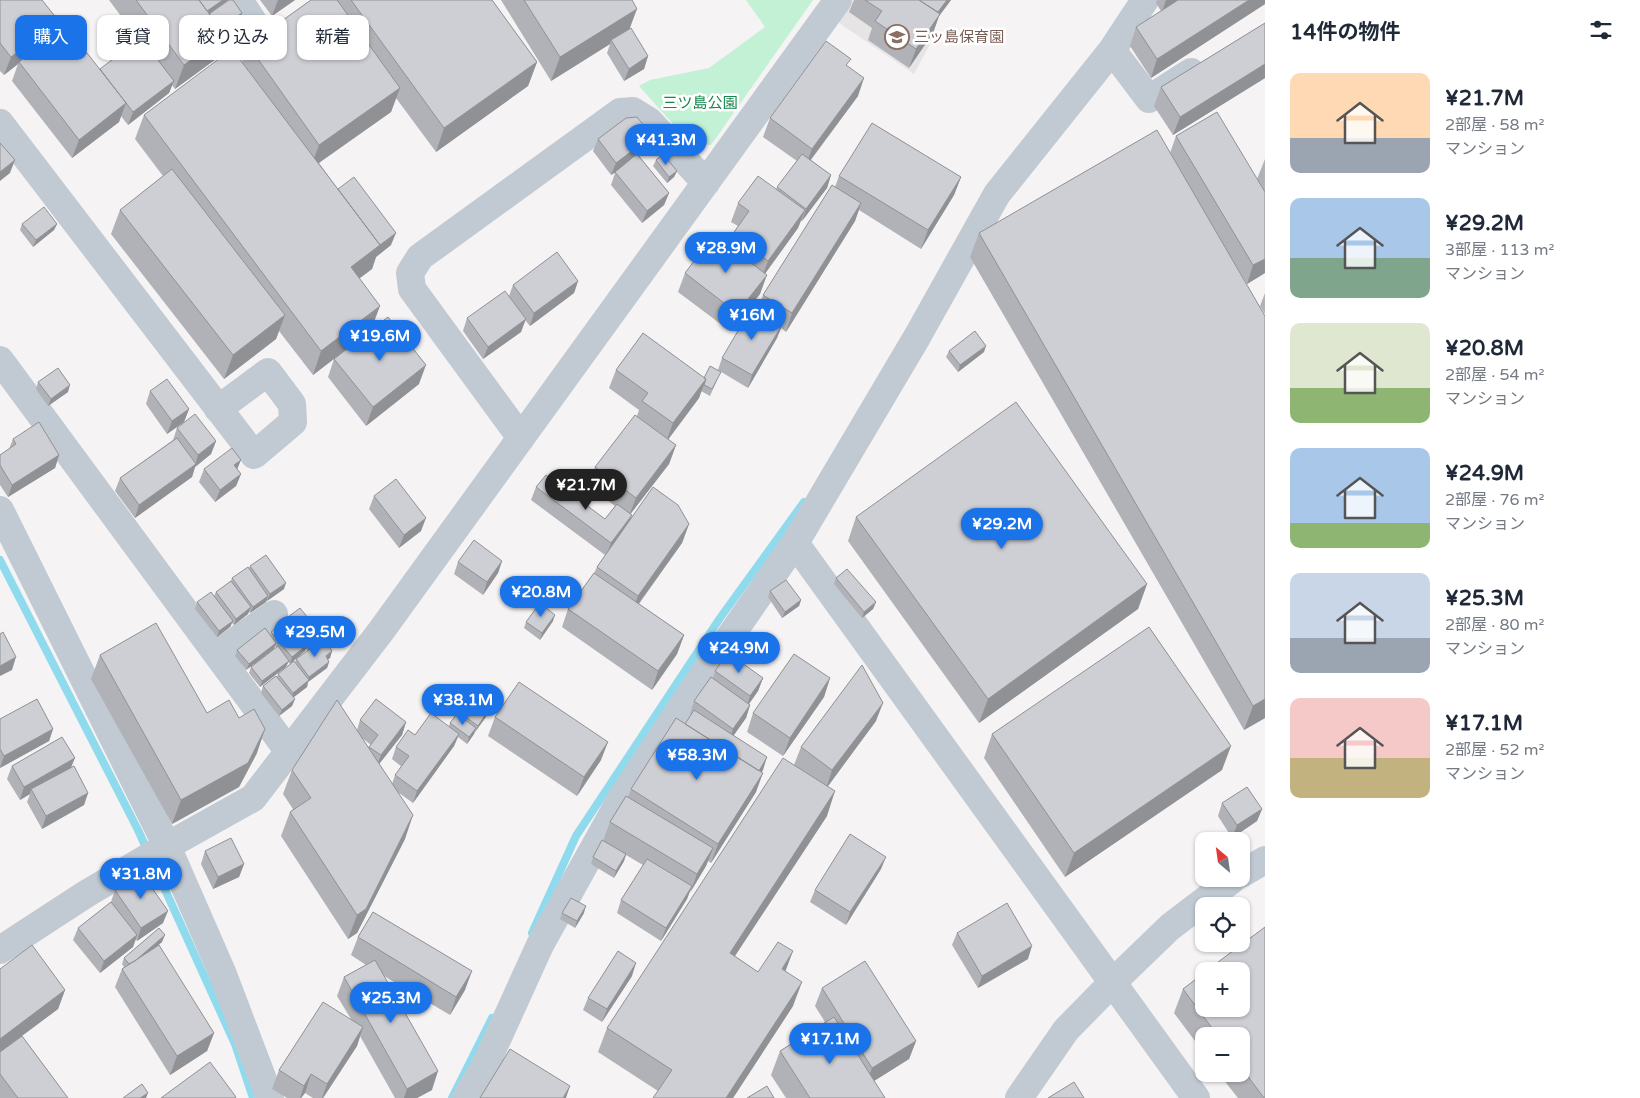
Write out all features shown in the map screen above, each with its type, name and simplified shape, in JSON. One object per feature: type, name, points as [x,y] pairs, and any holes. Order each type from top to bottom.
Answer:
[{"type":"street","points":[[239,0],[249,15]]},
{"type":"street","points":[[0,950],[86,894],[253,798],[381,631],[838,0]]},
{"type":"street","points":[[466,1098],[485,1066],[540,945],[621,799],[693,690],[795,543],[918,337],[998,194],[1112,50],[1145,0]]},
{"type":"street","points":[[1112,50],[1149,99],[1215,57]]},
{"type":"street","points":[[521,438],[412,289],[410,273],[420,257],[620,112],[633,111],[649,121],[706,183]]},
{"type":"street","points":[[0,123],[218,409]]},
{"type":"street","points":[[0,360],[289,752]]},
{"type":"street","points":[[0,510],[167,846],[222,972],[270,1098]]},
{"type":"street","points":[[795,543],[1196,1098]]},
{"type":"street","points":[[217,654],[274,614]]},
{"type":"street","points":[[1250,869],[1265,860]]},
{"type":"street","points":[[1019,1098],[1066,1030],[1170,927],[1222,888]]},
{"type":"shaded area","points":[[853,0],[887,0],[936,33],[914,74],[839,23]]},
{"type":"green space","name":"三ツ島公園","points":[[746,0],[813,0],[711,145],[690,143],[639,86],[650,80],[709,68],[765,27]]},
{"type":"building","points":[[0,0],[42,0],[54,15],[15,15],[15,54],[11,57],[0,43]]},
{"type":"building","points":[[136,0],[199,0],[210,15],[179,15],[179,58],[169,45],[169,15],[147,15]]},
{"type":"building","points":[[199,0],[223,0],[207,11]]},
{"type":"building","points":[[229,0],[233,0],[242,13],[239,15],[209,14]]},
{"type":"building","points":[[311,0],[337,0],[348,15],[297,15],[297,60],[369,60],[369,45],[400,88],[319,145],[259,60],[287,60],[287,17]]},
{"type":"building","points":[[351,0],[492,0],[537,62],[444,128],[369,25],[369,15],[362,15]]},
{"type":"building","points":[[524,0],[632,0],[637,9],[560,57]]},
{"type":"building","points":[[865,0],[919,0],[940,14],[916,49],[875,21],[882,11]]},
{"type":"building","points":[[919,0],[947,0],[938,12]]},
{"type":"building","points":[[1178,0],[1249,0],[1157,59],[1136,27]]},
{"type":"building","points":[[1265,23],[1265,64],[1180,117],[1161,87]]},
{"type":"building","points":[[631,28],[648,56],[629,69],[611,40]]},
{"type":"building","points":[[826,41],[851,59],[846,65],[864,78],[812,149],[770,118]]},
{"type":"building","points":[[87,53],[126,103],[79,140],[19,62],[22,60],[87,60]]},
{"type":"building","points":[[112,60],[158,60],[174,81],[133,112],[100,69]]},
{"type":"building","points":[[180,60],[191,60],[184,65]]},
{"type":"building","points":[[217,60],[240,60],[380,245],[351,267],[380,306],[321,351],[144,115]]},
{"type":"building","points":[[1217,112],[1265,192],[1265,259],[1253,265],[1176,136]]},
{"type":"building","points":[[637,117],[652,136],[616,163],[598,139],[626,118]]},
{"type":"building","points":[[872,123],[961,177],[928,230],[839,176]]},
{"type":"building","points":[[1157,130],[1265,316],[1265,699],[1253,706],[979,233]]},
{"type":"building","points":[[0,143],[15,160],[0,172]]},
{"type":"building","points":[[637,154],[669,193],[647,211],[615,172]]},
{"type":"building","points":[[663,154],[677,171],[669,177],[656,160]]},
{"type":"building","points":[[802,154],[831,175],[806,209],[777,187]]},
{"type":"building","points":[[172,169],[285,315],[233,355],[120,210]]},
{"type":"building","points":[[758,176],[805,210],[768,261],[732,235],[749,211],[738,203]]},
{"type":"building","points":[[354,177],[396,233],[380,245],[338,189]]},
{"type":"building","points":[[832,185],[861,203],[792,313],[763,295]]},
{"type":"building","points":[[44,207],[57,224],[36,240],[22,224]]},
{"type":"building","points":[[714,235],[767,275],[737,313],[685,273]]},
{"type":"building","points":[[557,252],[578,281],[534,313],[513,285]]},
{"type":"building","points":[[505,291],[526,319],[488,347],[467,318]]},
{"type":"building","points":[[752,307],[782,325],[752,375],[722,358]]},
{"type":"building","points":[[388,317],[426,365],[373,407],[334,359]]},
{"type":"building","points":[[975,331],[986,346],[960,365],[949,351]]},
{"type":"building","points":[[643,333],[706,379],[673,423],[642,401],[648,393],[616,370]]},
{"type":"building","points":[[710,366],[721,372],[712,389],[704,385],[706,379],[704,378]]},
{"type":"building","points":[[58,368],[70,385],[51,399],[38,382]]},
{"type":"building","points":[[167,379],[189,409],[172,421],[150,391]]},
{"type":"building","points":[[1016,402],[1147,584],[988,699],[856,517]]},
{"type":"building","points":[[195,414],[216,441],[198,455],[177,428]]},
{"type":"building","points":[[635,415],[676,445],[636,498],[595,467]]},
{"type":"building","points":[[39,422],[59,455],[12,485],[0,465],[0,455],[16,444],[13,439]]},
{"type":"building","points":[[177,438],[196,464],[139,505],[120,478]]},
{"type":"building","points":[[232,448],[241,460],[234,465],[241,474],[220,490],[204,469]]},
{"type":"building","points":[[546,475],[605,519],[617,504],[632,515],[611,543],[536,487]]},
{"type":"building","points":[[396,479],[426,518],[404,535],[374,496]]},
{"type":"building","points":[[653,487],[678,505],[689,524],[638,596],[597,567]]},
{"type":"building","points":[[474,540],[502,561],[487,582],[458,562]]},
{"type":"building","points":[[266,555],[286,583],[270,594],[250,566]]},
{"type":"building","points":[[248,567],[268,596],[253,607],[232,578]]},
{"type":"building","points":[[847,569],[876,602],[864,612],[836,578]]},
{"type":"building","points":[[594,573],[684,635],[658,671],[568,609]]},
{"type":"building","points":[[786,580],[801,600],[785,612],[770,591]]},
{"type":"building","points":[[231,581],[251,607],[236,619],[216,592]]},
{"type":"building","points":[[211,592],[233,621],[219,631],[197,602]]},
{"type":"building","points":[[540,603],[555,615],[542,633],[526,622]]},
{"type":"building","points":[[300,608],[322,635],[310,645],[288,617]]},
{"type":"building","points":[[286,620],[307,645],[292,657],[271,632]]},
{"type":"building","points":[[156,623],[207,713],[229,700],[239,718],[254,709],[265,729],[248,763],[181,800],[100,655]]},
{"type":"building","points":[[1149,627],[1231,746],[1074,853],[992,734]]},
{"type":"building","points":[[265,628],[276,643],[249,664],[237,650]]},
{"type":"building","points":[[3,632],[16,657],[0,666],[0,634]]},
{"type":"building","points":[[324,639],[332,651],[326,656],[329,662],[309,677],[296,659]]},
{"type":"building","points":[[278,646],[289,661],[262,681],[251,667]]},
{"type":"building","points":[[728,653],[763,678],[750,696],[715,671]]},
{"type":"building","points":[[794,654],[830,678],[790,738],[753,713]]},
{"type":"building","points":[[294,661],[309,680],[293,693],[278,674]]},
{"type":"building","points":[[862,665],[883,703],[832,770],[801,747]]},
{"type":"building","points":[[276,676],[295,699],[282,710],[263,686]]},
{"type":"building","points":[[711,677],[750,705],[733,729],[694,701]]},
{"type":"building","points":[[519,682],[608,742],[584,777],[495,717]]},
{"type":"building","points":[[475,691],[493,703],[478,726],[460,713]]},
{"type":"building","points":[[37,699],[53,729],[4,756],[0,749],[0,719]]},
{"type":"building","points":[[376,699],[406,722],[381,755],[369,747],[378,735],[360,720]]},
{"type":"building","points":[[337,700],[413,815],[366,909],[357,915],[290,812],[311,798],[292,770]]},
{"type":"building","points":[[694,710],[767,757],[759,771],[685,724]]},
{"type":"building","points":[[431,713],[459,734],[417,791],[395,775],[409,756],[396,747],[408,730],[415,735]]},
{"type":"building","points":[[457,714],[476,728],[469,737],[450,723]]},
{"type":"building","points":[[676,718],[763,773],[718,844],[631,789]]},
{"type":"building","points":[[62,737],[75,758],[24,787],[12,766]]},
{"type":"building","points":[[783,758],[835,791],[730,953],[758,972],[778,942],[793,951],[782,969],[802,982],[726,1098],[653,1098],[672,1070],[607,1028]]},
{"type":"building","points":[[74,766],[88,793],[46,816],[31,789]]},
{"type":"building","points":[[1247,787],[1262,809],[1237,825],[1222,803]]},
{"type":"building","points":[[626,796],[713,848],[697,874],[610,822]]},
{"type":"building","points":[[850,834],[886,857],[850,912],[815,890]]},
{"type":"building","points":[[231,838],[244,864],[218,877],[205,851]]},
{"type":"building","points":[[602,840],[626,854],[616,871],[593,857]]},
{"type":"building","points":[[647,859],[692,886],[666,928],[621,900]]},
{"type":"building","points":[[141,872],[168,911],[141,928],[115,890]]},
{"type":"building","points":[[571,898],[586,906],[577,921],[562,913]]},
{"type":"building","points":[[111,902],[137,935],[104,961],[78,928]]},
{"type":"building","points":[[1007,903],[1032,946],[982,976],[957,933]]},
{"type":"building","points":[[373,912],[472,971],[456,997],[358,937]]},
{"type":"building","points":[[1265,927],[1265,1098],[1250,1079],[1250,1027],[1211,1027],[1204,1017],[1250,1017],[1250,962],[1218,962],[1231,952],[1250,952],[1250,938]]},
{"type":"building","points":[[159,928],[165,935],[129,964],[124,958]]},
{"type":"building","points":[[32,945],[65,990],[0,1039],[0,969]]},
{"type":"building","points":[[159,945],[214,1033],[177,1056],[122,969]]},
{"type":"building","points":[[618,951],[636,963],[607,1009],[588,998]]},
{"type":"building","points":[[375,960],[438,1071],[407,1089],[344,977]]},
{"type":"building","points":[[865,961],[916,1041],[872,1068],[822,988]]},
{"type":"building","points":[[1195,980],[1195,1005],[1183,989]]},
{"type":"building","points":[[323,1002],[363,1027],[327,1084],[311,1074],[304,1086],[279,1070]]},
{"type":"building","points":[[834,1017],[885,1098],[810,1098],[780,1051]]},
{"type":"building","points":[[22,1036],[68,1098],[18,1098],[0,1074],[0,1052]]},
{"type":"building","points":[[510,1049],[570,1086],[563,1098],[480,1098]]},
{"type":"building","points":[[210,1062],[236,1097],[161,1098]]},
{"type":"building","points":[[1074,1082],[1084,1098],[1048,1098]]},
{"type":"building","points":[[142,1084],[148,1093],[140,1098],[123,1098]]},
{"type":"building","points":[[767,1086],[774,1098],[747,1098]]},
{"type":"waterway","points":[[532,933],[576,836],[720,618],[804,502]]},
{"type":"waterway","points":[[0,560],[138,830],[235,1044],[253,1098]]},
{"type":"waterway","points":[[452,1098],[492,1018]]},
{"type":"place","name":"三ッ島保育園","points":[[897,37]]}]
